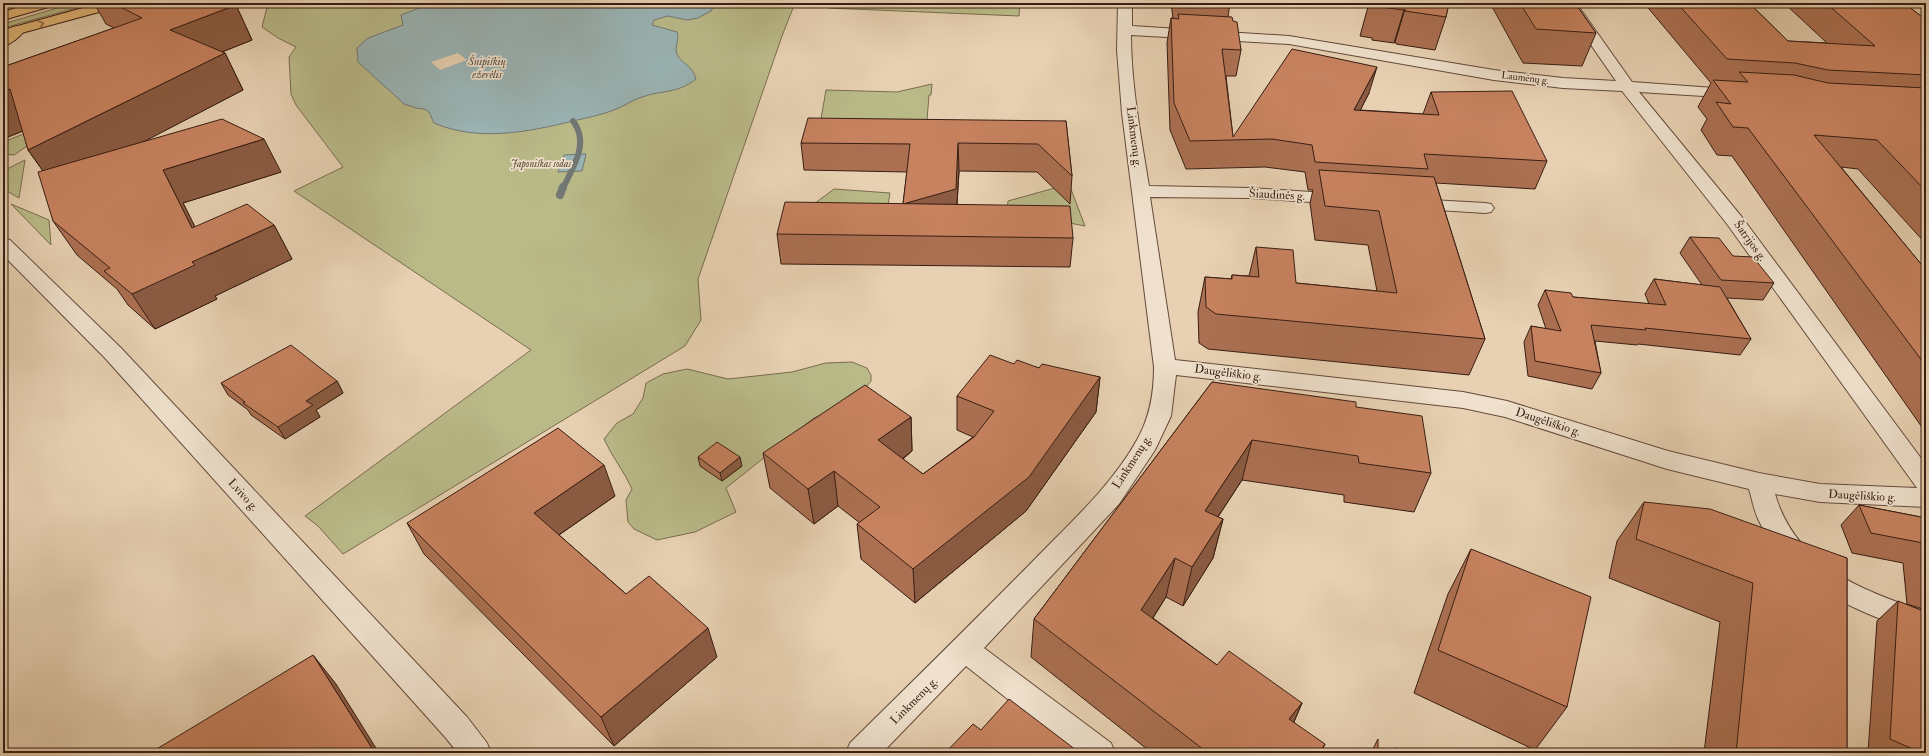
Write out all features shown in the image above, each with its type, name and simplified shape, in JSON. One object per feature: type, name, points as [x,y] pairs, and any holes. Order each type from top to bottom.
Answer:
[{"type":"main road","points":[[3,16],[47,3]]},
{"type":"main road","points":[[3,34],[116,3]]},
{"type":"main road","points":[[3,42],[18,30]]},
{"type":"street","name":"Linkmenų g.","points":[[861,753],[965,649],[1110,497],[1147,444],[1160,416],[1165,384],[1165,367],[1140,191],[1126,73],[1125,3]]},
{"type":"street","name":"Šatrijos g.","points":[[1569,3],[1628,88],[1734,220],[1926,483]]},
{"type":"street","name":"Laumėnų g.","points":[[1125,30],[1289,40],[1494,74],[1628,88],[1750,94]]},
{"type":"street","name":"Šiaudinės g.","points":[[1140,191],[1251,193],[1359,200]]},
{"type":"street","points":[[1398,203],[1485,208]]},
{"type":"street","name":"Lvivo g.","points":[[3,240],[113,353],[321,578],[456,727],[476,753]]},
{"type":"street","name":"Daugėliškio g.","points":[[1165,367],[1192,368],[1463,400],[1507,409],[1667,460],[1759,482],[1820,493],[1878,498],[1926,498]]},
{"type":"street","points":[[1759,482],[1773,524],[1787,545],[1814,573],[1849,595],[1926,624]]},
{"type":"street","points":[[965,649],[1100,753]]},
{"type":"green space","points":[[74,3],[95,3],[3,28],[3,24]]},
{"type":"green space","name":"Japoniškas sodas","points":[[268,3],[795,3],[782,36],[698,279],[701,320],[685,346],[343,554],[318,526],[305,516],[531,350],[294,191],[343,167],[296,105],[291,94],[289,57],[296,47],[278,38],[262,27]]},
{"type":"green space","points":[[830,3],[1020,3],[1019,16],[828,8]]},
{"type":"green space","points":[[932,84],[931,95],[929,95],[927,120],[818,136],[826,90],[897,92]]},
{"type":"green space","points":[[72,115],[14,155],[3,154],[3,142]]},
{"type":"green space","points":[[25,160],[19,198],[3,189],[3,171]]},
{"type":"green space","points":[[1069,184],[1085,226],[1007,211],[1008,201]]},
{"type":"green space","points":[[834,189],[890,193],[886,217],[810,207]]},
{"type":"green space","points":[[11,204],[49,220],[51,245]]},
{"type":"green space","points":[[852,362],[867,368],[871,375],[871,381],[856,399],[814,418],[726,488],[736,512],[695,532],[657,540],[634,529],[628,522],[626,500],[632,489],[604,439],[617,423],[633,414],[643,398],[646,383],[663,374],[687,369],[728,379],[792,372],[826,363]]},
{"type":"water","name":"Šnipiškių ežerėlis","points":[[433,3],[715,3],[711,11],[698,18],[687,20],[668,16],[654,20],[652,25],[677,32],[677,54],[692,70],[696,79],[689,84],[676,89],[642,97],[617,109],[594,116],[538,129],[485,134],[451,129],[434,123],[429,112],[424,109],[404,104],[358,62],[357,48],[368,38],[403,25],[401,15]]},
{"type":"water","points":[[586,154],[582,171],[558,172],[564,155]]},
{"type":"pier","points":[[458,53],[467,60],[440,70],[431,62]]},
{"type":"building","points":[[113,3],[231,3],[236,5],[170,30],[225,53],[28,150],[10,89],[3,92],[3,67],[142,18]]},
{"type":"building","points":[[1369,3],[1449,3],[1446,17],[1405,11],[1405,9],[1381,7],[1381,5]]},
{"type":"building","points":[[1520,3],[1575,3],[1596,33],[1536,29]]},
{"type":"building","points":[[1677,3],[1749,3],[1788,41],[1875,46],[1826,3],[1904,3],[1926,20],[1926,75],[1828,70],[1795,63],[1727,59]]},
{"type":"building","points":[[1178,14],[1232,17],[1233,21],[1237,22],[1241,50],[1222,49],[1233,137],[1292,49],[1377,67],[1354,110],[1439,115],[1431,92],[1512,91],[1547,161],[1424,154],[1428,169],[1315,162],[1312,145],[1272,139],[1190,141],[1174,103],[1171,18],[1179,19]]},
{"type":"building","points":[[1739,72],[1794,75],[1828,83],[1926,88],[1926,191],[1877,140],[1814,135],[1926,270],[1926,366],[1748,128],[1733,127],[1716,102],[1731,104],[1713,80],[1748,82]]},
{"type":"building","points":[[808,118],[1066,121],[1072,176],[1038,144],[958,143],[956,189],[903,204],[910,144],[801,143]]},
{"type":"building","points":[[222,119],[264,139],[163,170],[192,228],[247,204],[274,225],[192,262],[195,265],[132,294],[104,271],[110,268],[53,221],[38,172]]},
{"type":"building","points":[[1319,170],[1434,177],[1485,339],[1216,314],[1206,307],[1205,277],[1232,279],[1232,275],[1259,277],[1256,247],[1293,250],[1296,283],[1397,293],[1379,211],[1325,206]]},
{"type":"building","points":[[785,202],[1070,206],[1073,238],[777,234]]},
{"type":"building","points":[[1690,237],[1719,238],[1733,256],[1753,257],[1774,283],[1721,280]]},
{"type":"building","points":[[1654,279],[1720,287],[1751,339],[1645,328],[1646,330],[1591,325],[1601,373],[1535,361],[1531,326],[1561,331],[1545,290],[1571,293],[1573,297],[1666,305]]},
{"type":"building","points":[[291,345],[337,381],[306,401],[313,405],[278,427],[243,403],[245,402],[221,383]]},
{"type":"building","points":[[990,355],[1014,364],[1017,360],[1039,368],[1042,364],[1100,377],[1029,477],[913,569],[857,524],[880,507],[834,471],[808,489],[763,453],[865,385],[911,417],[878,440],[923,474],[974,437],[994,411],[957,396]]},
{"type":"building","points":[[1212,382],[1356,402],[1356,407],[1422,416],[1431,473],[1359,463],[1358,456],[1252,440],[1205,511],[1223,519],[1192,567],[1175,558],[1141,610],[1217,665],[1229,651],[1302,703],[1289,719],[1325,744],[1319,753],[1208,753],[1034,619]]},
{"type":"building","points":[[558,428],[604,465],[534,513],[626,594],[649,576],[708,628],[601,717],[407,523]]},
{"type":"building","points":[[717,442],[740,457],[720,473],[698,457]]},
{"type":"building","points":[[1644,502],[1710,509],[1847,558],[1847,753],[1736,753],[1753,583],[1636,539]]},
{"type":"building","points":[[1859,505],[1926,518],[1926,569],[1923,543],[1871,533]]},
{"type":"building","points":[[1471,549],[1591,597],[1567,707],[1438,650]]},
{"type":"building","points":[[1898,601],[1926,612],[1926,753],[1922,753],[1890,739]]},
{"type":"building","points":[[313,655],[375,753],[150,753]]},
{"type":"building","points":[[1009,699],[1076,750],[1074,753],[945,753],[973,724],[981,730]]},
{"type":"building","points":[[1378,739],[1378,751],[1396,748],[1405,753],[1371,753]]},
{"type":"waterway","points":[[563,188],[575,163],[580,146],[578,129],[573,121]]},
{"type":"waterway","points":[[560,195],[563,187]]}]
